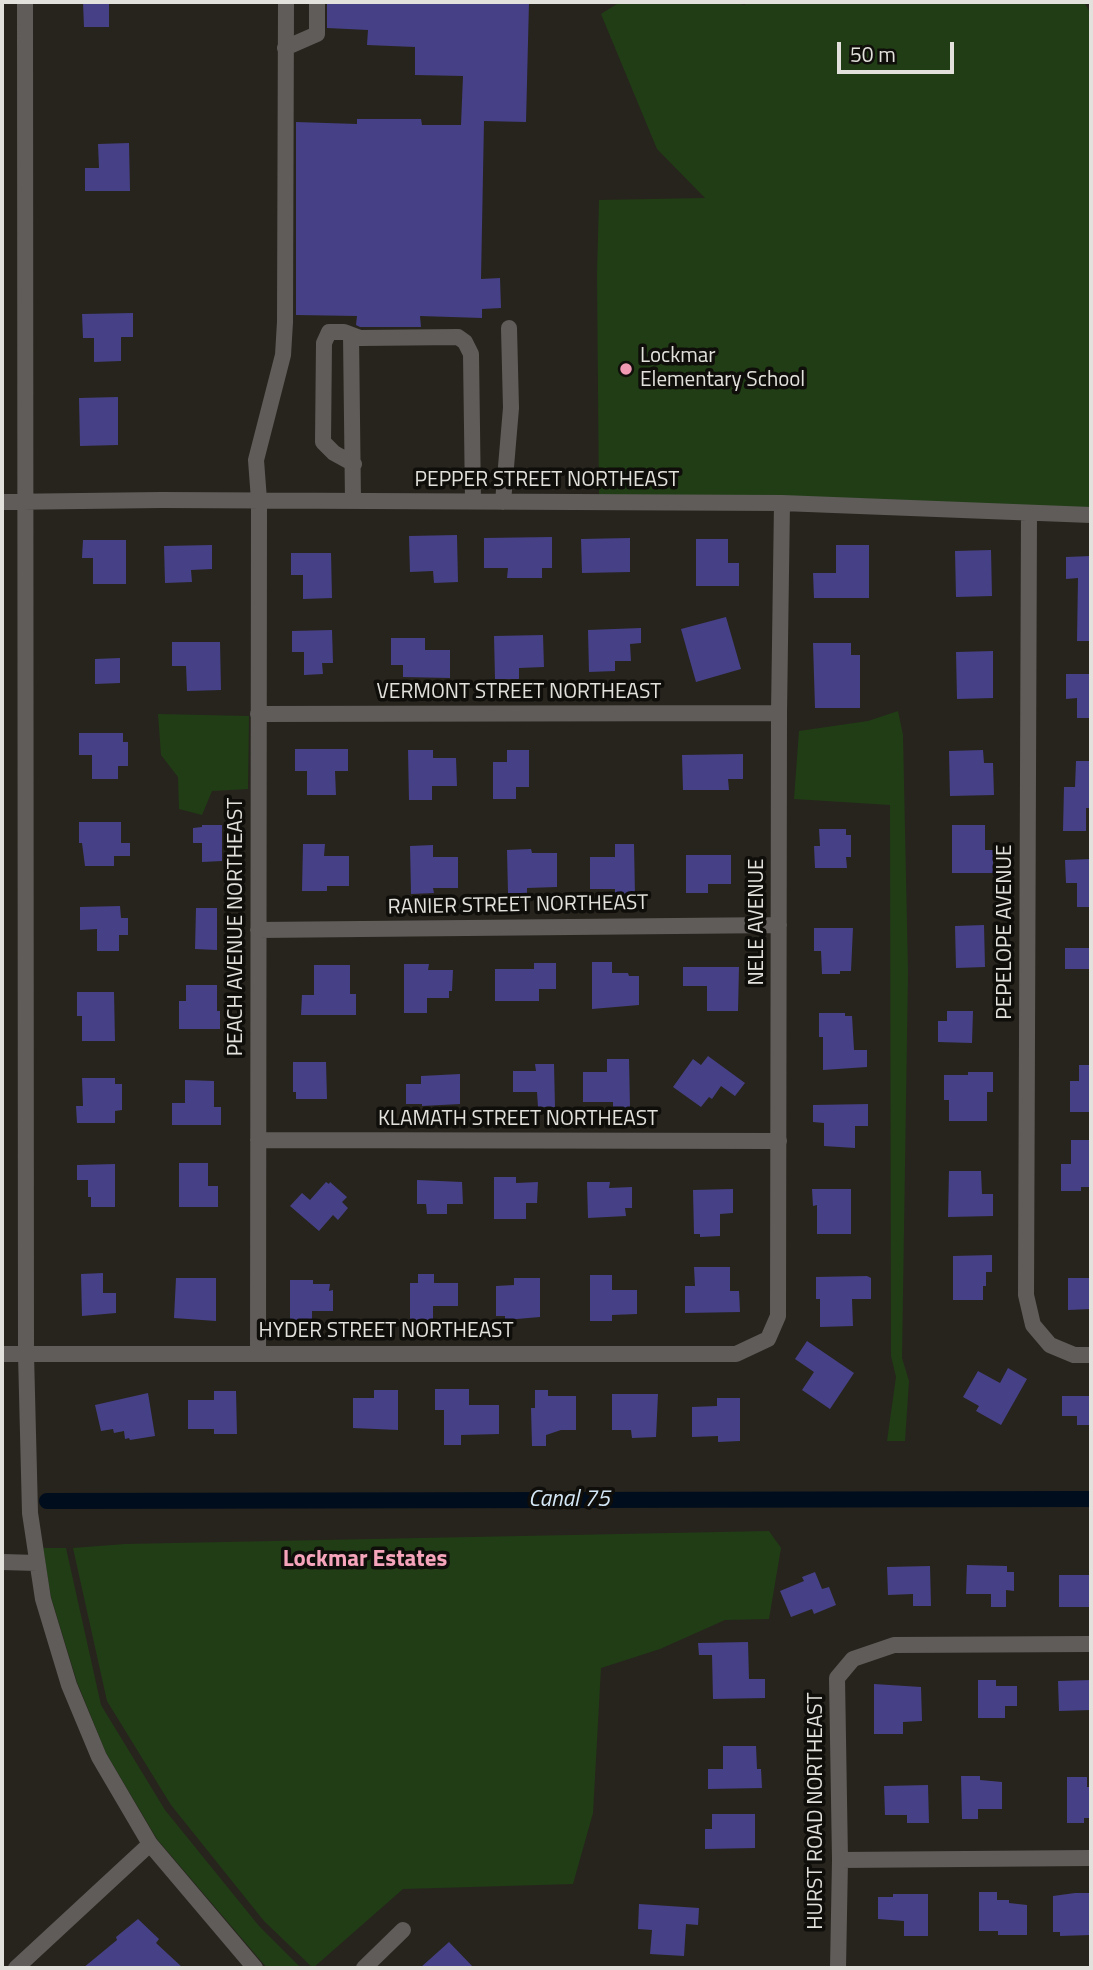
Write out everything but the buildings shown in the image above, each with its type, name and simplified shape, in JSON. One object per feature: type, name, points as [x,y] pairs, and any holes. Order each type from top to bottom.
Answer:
[{"type":"street","points":[[25,2],[26,1354],[30,1513],[43,1600],[69,1685],[99,1757],[150,1844],[255,1968]]},
{"type":"street","name":"PEACH AVENUE NORTHEAST","points":[[258,1353],[259,500],[256,460],[283,355],[286,2]]},
{"type":"street","points":[[285,48],[317,34],[317,2]]},
{"type":"street","points":[[503,502],[503,475],[511,408],[509,328]]},
{"type":"street","points":[[354,464],[334,453],[323,442],[324,343],[328,332],[344,332],[360,338],[458,337],[466,342],[471,354],[473,501]]},
{"type":"street","points":[[351,335],[354,501]]},
{"type":"street","name":"PEPPER STREET NORTHEAST","points":[[2,502],[259,500],[782,503],[1091,515]]},
{"type":"street","name":"NELE AVENUE","points":[[768,1339],[778,1316],[782,503]]},
{"type":"street","name":"PEPELOPE AVENUE","points":[[1029,513],[1026,1295],[1033,1325],[1050,1345],[1074,1355],[1091,1354]]},
{"type":"street","name":"VERMONT STREET NORTHEAST","points":[[258,714],[779,713]]},
{"type":"street","name":"RANIER STREET NORTHEAST","points":[[258,930],[779,925]]},
{"type":"street","name":"KLAMATH STREET NORTHEAST","points":[[258,1140],[779,1141]]},
{"type":"street","name":"HYDER STREET NORTHEAST","points":[[2,1354],[736,1354],[768,1339]]},
{"type":"street","points":[[2,1562],[37,1563]]},
{"type":"street","name":"HURST ROAD NORTHEAST","points":[[838,1968],[838,1678],[853,1659],[894,1645],[1091,1644]]},
{"type":"street","points":[[16,1968],[150,1844]]},
{"type":"street","points":[[840,1860],[1091,1858]]},
{"type":"street","points":[[364,1968],[403,1930]]},
{"type":"green space","points":[[620,2],[736,2],[744,5],[748,2],[1084,2],[1091,14],[1091,515],[599,502],[599,200],[705,198],[657,149],[601,14]]},
{"type":"green space","points":[[898,711],[903,735],[908,972],[902,1358],[909,1381],[905,1441],[887,1441],[896,1377],[891,1356],[890,805],[794,799],[799,731],[868,721]]},
{"type":"green space","points":[[158,714],[249,716],[248,789],[212,791],[202,815],[179,809],[178,777],[161,755]]},
{"type":"green space","points":[[769,1531],[781,1548],[769,1619],[725,1620],[660,1649],[601,1668],[593,1813],[573,1884],[403,1889],[313,1968],[264,1921],[171,1805],[107,1701],[73,1548],[125,1544]]},
{"type":"green space","points":[[43,1548],[66,1548],[101,1705],[165,1810],[259,1926],[301,1968],[267,1968],[157,1839],[106,1753],[77,1682],[51,1597]]},
{"type":"waterway","name":"Canal 75","points":[[47,1501],[1091,1499]]},
{"type":"place","name":"Lockmar Elementary School","points":[[626,369]]},
{"type":"district","name":"Lockmar Estates","points":[[365,1560]]}]
